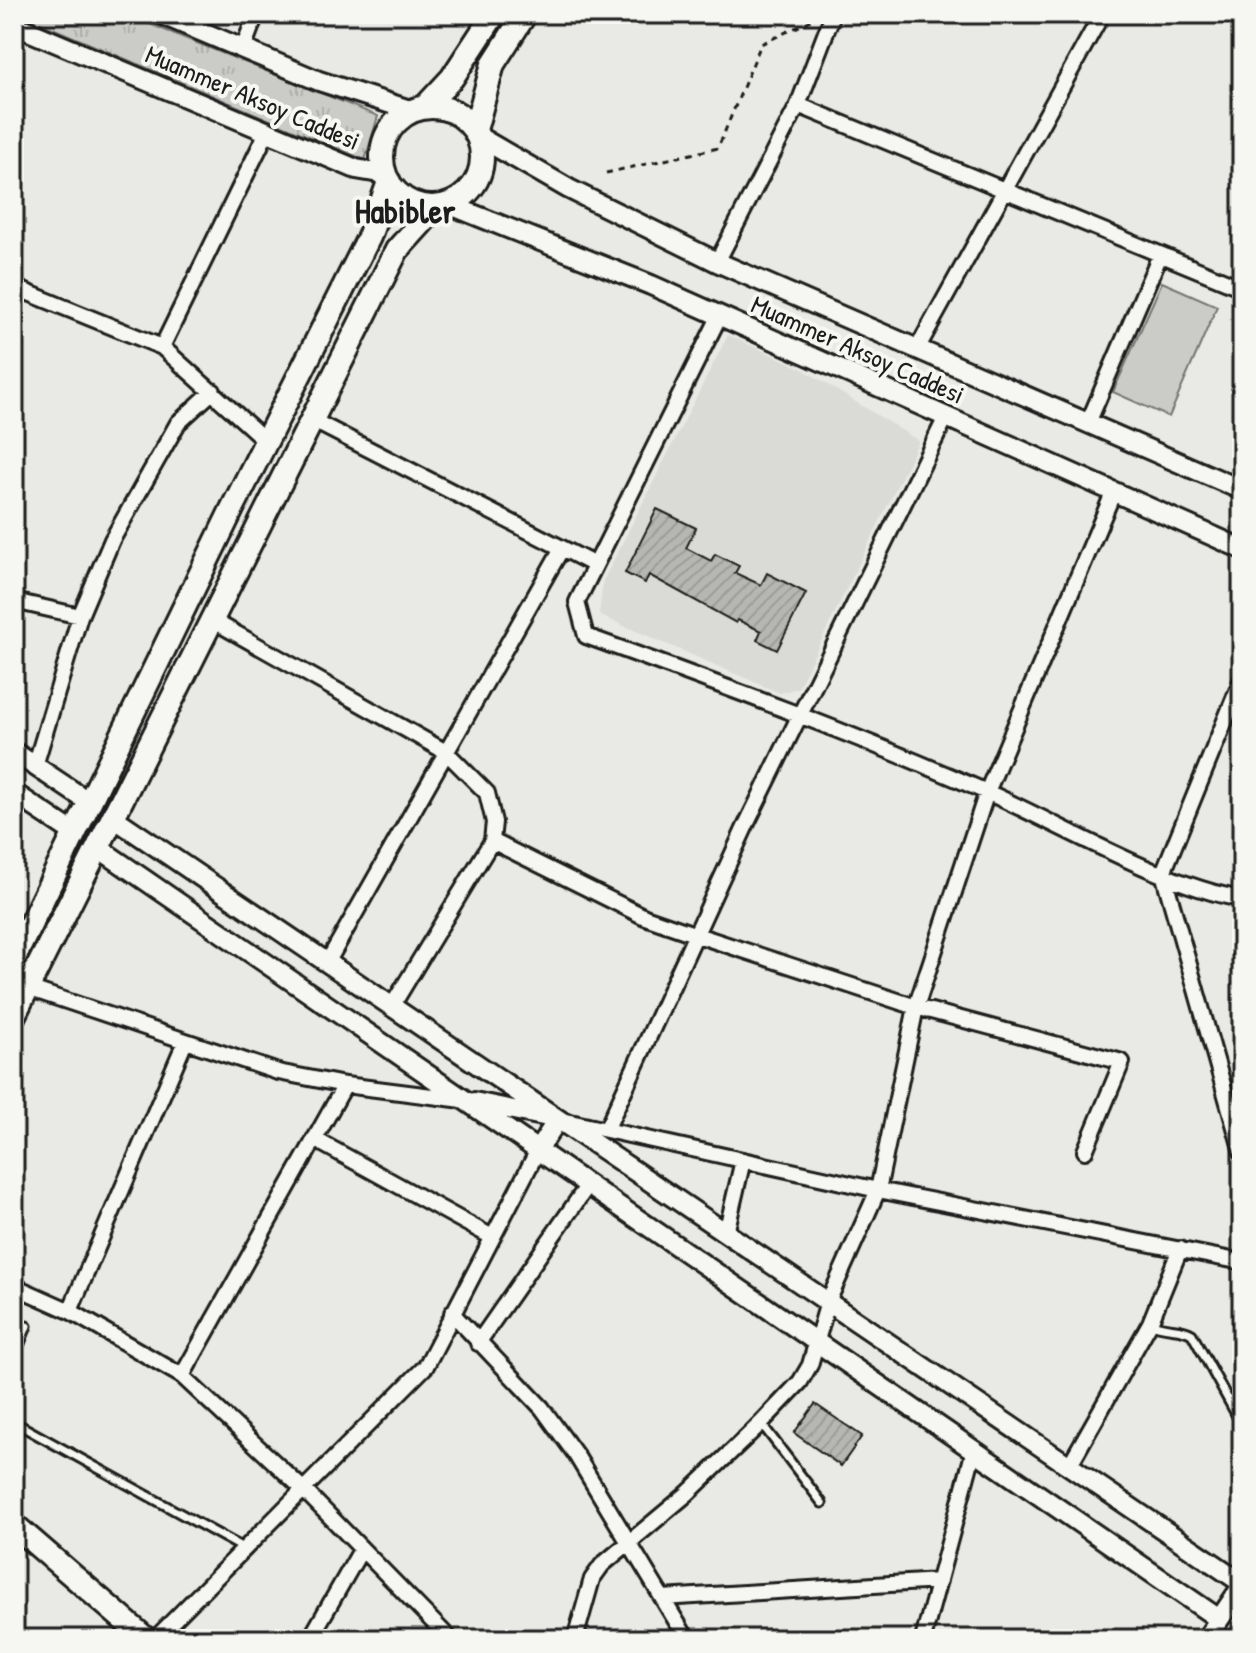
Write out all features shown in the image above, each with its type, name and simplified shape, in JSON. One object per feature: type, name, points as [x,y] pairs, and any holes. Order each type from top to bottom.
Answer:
[{"type":"main road","points":[[442,206],[408,202],[387,178],[382,159],[387,135],[393,125],[419,109],[452,78],[494,14]]},
{"type":"main road","points":[[14,1015],[100,849],[397,250],[442,206],[463,198],[480,174],[483,159],[477,134],[493,64],[525,14]]},
{"type":"main road","points":[[419,109],[453,111],[477,134]]},
{"type":"main road","points":[[14,958],[369,237],[387,178]]},
{"type":"main road","points":[[14,1525],[146,1639]]},
{"type":"street","name":"Muammer Aksoy Caddesi","points":[[160,14],[319,81],[419,109]]},
{"type":"street","points":[[243,49],[256,14]]},
{"type":"street","points":[[717,262],[798,105],[833,14]]},
{"type":"street","points":[[917,349],[1102,14]]},
{"type":"street","name":"Muammer Aksoy Caddesi","points":[[14,25],[356,169],[387,178]]},
{"type":"street","points":[[798,105],[1003,193],[1242,288]]},
{"type":"street","points":[[162,347],[267,132]]},
{"type":"street","name":"Muammer Aksoy Caddesi","points":[[477,134],[569,189],[717,262],[1242,490]]},
{"type":"street","name":"Muammer Aksoy Caddesi","points":[[442,206],[720,315],[1242,549]]},
{"type":"street","points":[[1088,423],[1160,255]]},
{"type":"street","points":[[14,287],[162,347],[266,441]]},
{"type":"street","points":[[720,315],[577,602],[586,636],[801,714],[987,792],[1163,873],[1242,899]]},
{"type":"street","points":[[35,766],[80,616],[112,540],[178,423],[213,391]]},
{"type":"street","points":[[607,1128],[694,934],[946,417]]},
{"type":"street","points":[[312,420],[595,565]]},
{"type":"street","points":[[575,1639],[592,1579],[627,1543],[687,1494],[800,1382],[817,1342],[828,1302],[878,1190],[916,1007],[987,792],[1114,491]]},
{"type":"street","points":[[327,963],[562,548]]},
{"type":"street","points":[[14,601],[80,616]]},
{"type":"street","points":[[212,620],[446,752],[487,793],[494,822],[492,841],[392,1006]]},
{"type":"street","points":[[1242,679],[1163,873],[1242,1152]]},
{"type":"street","points":[[14,752],[89,802]]},
{"type":"street","points":[[14,793],[74,833]]},
{"type":"street","points":[[114,818],[1242,1585],[1206,1639]]},
{"type":"street","points":[[492,841],[645,917],[916,1007],[1122,1062],[1085,1151]]},
{"type":"street","points":[[100,849],[1219,1619]]},
{"type":"street","points":[[28,988],[278,1072],[345,1085],[464,1100],[607,1128],[878,1190],[1242,1262]]},
{"type":"street","points":[[70,1311],[185,1042]]},
{"type":"street","points":[[182,1376],[345,1085]]},
{"type":"street","points":[[155,1639],[426,1366],[538,1150],[558,1119]]},
{"type":"street","points":[[314,1139],[492,1237]]},
{"type":"street","points":[[726,1233],[743,1160]]},
{"type":"street","points":[[478,1343],[588,1185]]},
{"type":"street","points":[[1069,1466],[1150,1323],[1180,1249]]},
{"type":"street","points":[[14,1286],[70,1311],[182,1376],[305,1491],[450,1639]]},
{"type":"street","points":[[452,1313],[542,1408],[576,1455],[687,1639]]},
{"type":"street","points":[[923,1639],[974,1450]]},
{"type":"street","points":[[310,1639],[361,1550]]},
{"type":"street","points":[[662,1598],[939,1581]]},
{"type":"lane","points":[[1150,1323],[1166,1331],[1185,1329],[1192,1334],[1242,1425]]},
{"type":"lane","points":[[14,1358],[27,1326]]},
{"type":"lane","points":[[14,1422],[246,1549]]},
{"type":"lane","points":[[761,1423],[822,1503]]},
{"type":"path","points":[[606,173],[718,148],[761,44],[825,14]]},
{"type":"shaded area","points":[[728,335],[799,367],[919,441],[798,688],[780,693],[599,615],[603,581]]},
{"type":"green space","points":[[19,14],[125,14],[378,116],[365,160]]},
{"type":"green space","points":[[1162,282],[1217,306],[1169,417],[1113,392]]},
{"type":"building","points":[[657,509],[696,528],[686,548],[711,561],[715,554],[739,566],[735,573],[761,585],[767,573],[806,593],[777,650],[757,640],[761,631],[738,620],[736,623],[649,575],[645,583],[625,573]]},
{"type":"building","points":[[815,1404],[862,1436],[841,1466],[794,1433]]},
{"type":"district","name":"Habibler","points":[[405,211]]}]
